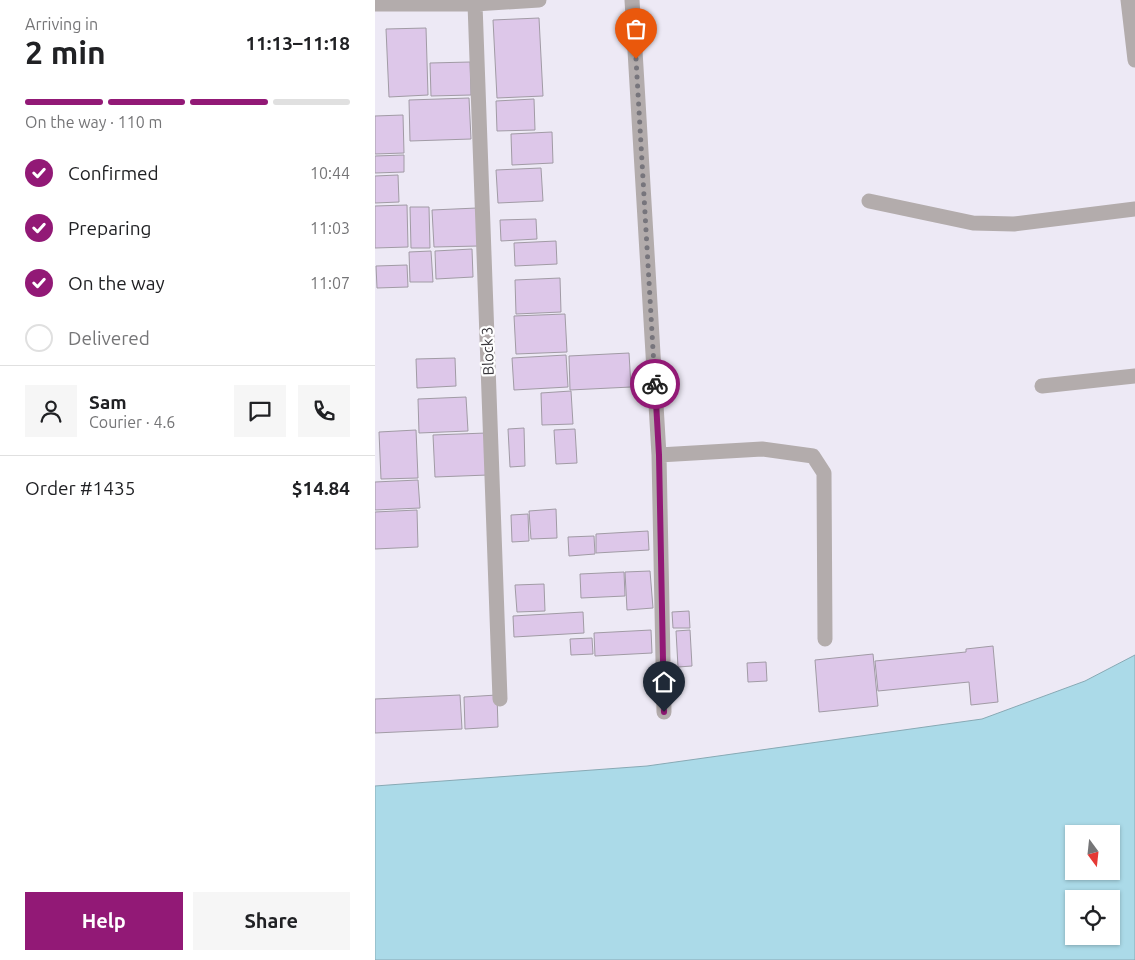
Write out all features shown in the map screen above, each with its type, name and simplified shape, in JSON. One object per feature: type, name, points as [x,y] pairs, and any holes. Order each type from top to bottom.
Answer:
[{"type":"street","points":[[375,4],[475,4],[539,0]]},
{"type":"street","points":[[632,0],[659,455],[664,712]]},
{"type":"street","points":[[1127,0],[1135,60]]},
{"type":"street","name":"Block 3","points":[[475,4],[500,699]]},
{"type":"street","points":[[869,201],[973,223],[1014,224],[1135,209]]},
{"type":"street","points":[[1042,386],[1135,376]]},
{"type":"street","points":[[659,455],[762,449],[813,456],[824,473],[825,639]]},
{"type":"water","points":[[1135,655],[1135,960],[375,960],[375,786],[647,766],[982,719],[1085,681]]},
{"type":"building","points":[[539,18],[543,96],[497,98],[493,20]]},
{"type":"building","points":[[426,28],[428,95],[389,97],[386,29]]},
{"type":"building","points":[[470,62],[471,95],[431,96],[430,63]]},
{"type":"building","points":[[469,98],[471,139],[410,141],[409,100]]},
{"type":"building","points":[[534,99],[535,130],[497,131],[496,101]]},
{"type":"building","points":[[403,115],[404,153],[375,154],[375,116]]},
{"type":"building","points":[[552,132],[553,163],[512,165],[511,134]]},
{"type":"building","points":[[404,155],[404,172],[375,173],[375,156]]},
{"type":"building","points":[[541,168],[543,201],[498,203],[496,170]]},
{"type":"building","points":[[398,175],[399,202],[375,203],[375,176]]},
{"type":"building","points":[[407,205],[408,247],[375,248],[375,206]]},
{"type":"building","points":[[410,207],[429,207],[430,248],[411,248]]},
{"type":"building","points":[[477,208],[479,246],[434,247],[432,210]]},
{"type":"building","points":[[536,219],[537,239],[501,241],[500,220]]},
{"type":"building","points":[[556,241],[557,264],[515,266],[514,243]]},
{"type":"building","points":[[472,249],[473,277],[436,279],[435,251]]},
{"type":"building","points":[[431,251],[433,282],[410,282],[409,252]]},
{"type":"building","points":[[407,265],[408,287],[377,288],[376,266]]},
{"type":"building","points":[[560,278],[561,312],[516,314],[515,280]]},
{"type":"building","points":[[565,314],[567,352],[516,354],[514,316]]},
{"type":"building","points":[[629,353],[631,387],[570,390],[569,356]]},
{"type":"building","points":[[566,355],[568,387],[514,390],[512,358]]},
{"type":"building","points":[[455,358],[456,386],[417,388],[416,359]]},
{"type":"building","points":[[571,391],[573,424],[542,425],[541,393]]},
{"type":"building","points":[[466,397],[468,431],[419,433],[418,399]]},
{"type":"building","points":[[524,428],[525,466],[510,467],[508,429]]},
{"type":"building","points":[[575,429],[577,463],[556,464],[554,430]]},
{"type":"building","points":[[416,430],[418,478],[381,479],[379,432]]},
{"type":"building","points":[[486,433],[488,475],[435,477],[433,435]]},
{"type":"building","points":[[418,480],[420,508],[375,510],[375,482]]},
{"type":"building","points":[[556,509],[557,538],[531,539],[529,511]]},
{"type":"building","points":[[417,510],[418,547],[375,549],[375,512]]},
{"type":"building","points":[[528,514],[529,541],[512,542],[511,515]]},
{"type":"building","points":[[648,531],[649,550],[596,553],[596,534]]},
{"type":"building","points":[[594,536],[595,554],[569,556],[568,537]]},
{"type":"building","points":[[650,571],[653,608],[627,610],[625,572]]},
{"type":"building","points":[[624,572],[625,596],[581,598],[580,574]]},
{"type":"building","points":[[544,584],[545,611],[517,612],[515,585]]},
{"type":"building","points":[[689,611],[690,628],[673,628],[672,612]]},
{"type":"building","points":[[583,612],[584,633],[514,637],[513,616]]},
{"type":"building","points":[[651,630],[652,653],[595,656],[594,633]]},
{"type":"building","points":[[690,630],[692,666],[678,667],[676,631]]},
{"type":"building","points":[[592,638],[593,654],[571,655],[570,639]]},
{"type":"building","points":[[993,646],[998,702],[971,705],[969,682],[878,691],[875,661],[966,652],[966,649]]},
{"type":"building","points":[[873,654],[878,706],[819,712],[815,660]]},
{"type":"building","points":[[766,662],[767,681],[748,682],[747,663]]},
{"type":"building","points":[[460,695],[462,729],[375,733],[375,699]]},
{"type":"building","points":[[497,695],[498,727],[465,729],[464,697]]},
{"type":"way so far","points":[[636,59],[655,384]]},
{"type":"route","points":[[655,384],[659,455],[664,712]]}]
